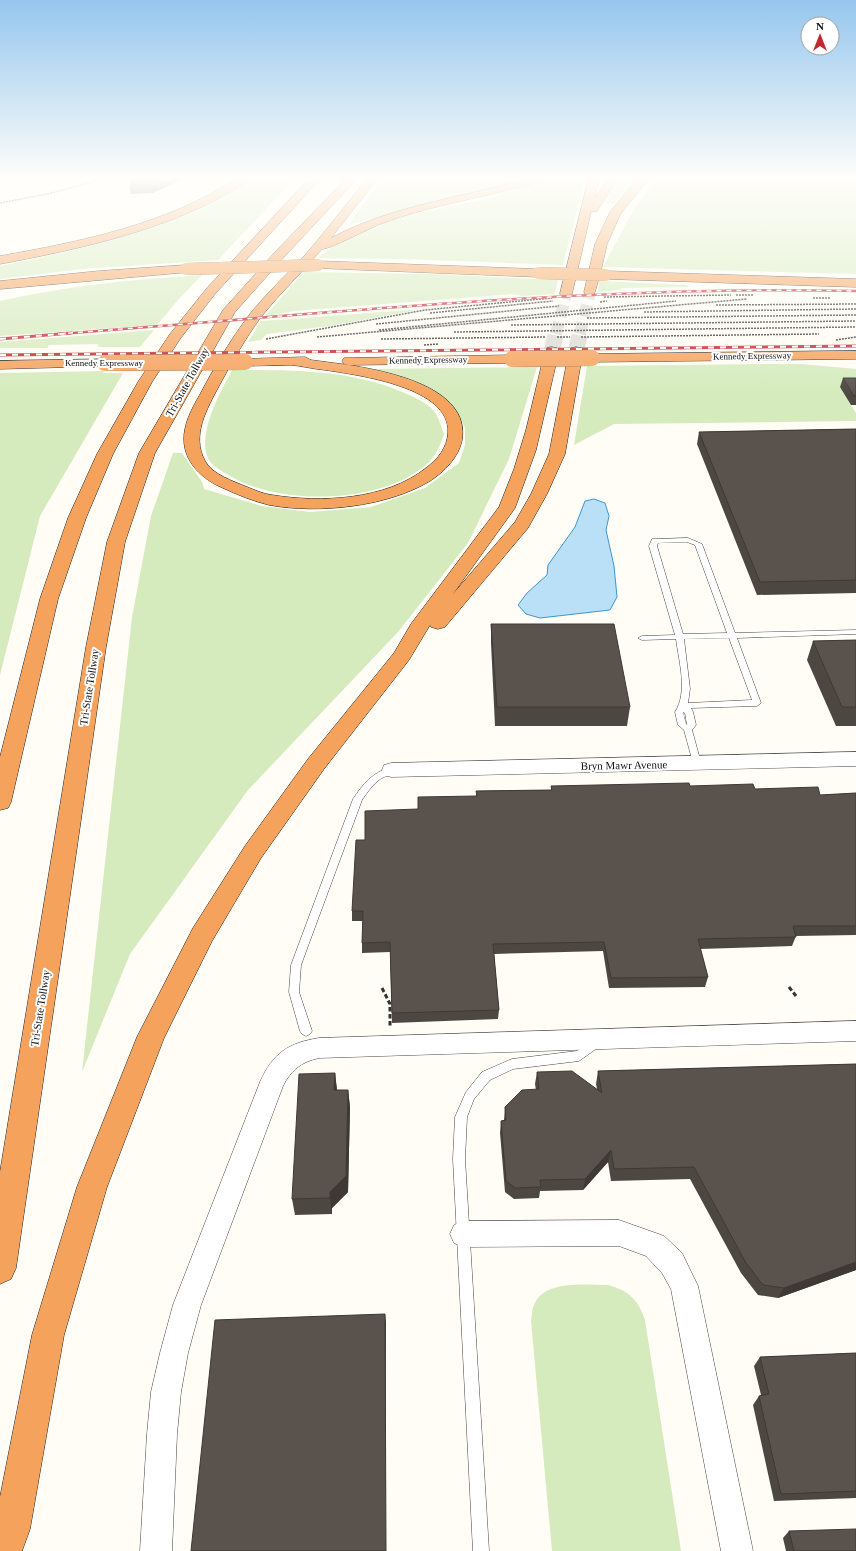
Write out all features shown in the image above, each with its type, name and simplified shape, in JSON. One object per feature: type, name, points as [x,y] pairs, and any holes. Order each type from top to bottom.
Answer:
[{"type":"highway","points":[[0,260],[52,250]]},
{"type":"highway","points":[[0,802],[49,599],[77,518],[105,454],[145,382],[175,337],[211,291],[249,250]]},
{"type":"highway","name":"Tri-State Tollway","points":[[0,1268],[96,646],[116,542],[147,453],[217,330],[230,310],[284,250]]},
{"type":"highway","points":[[313,261],[320,250]]},
{"type":"highway","points":[[290,361],[353,371],[401,381],[432,396],[451,415],[456,425],[457,436],[445,460],[430,474],[411,484],[383,494],[347,501],[307,503],[269,500],[219,482],[202,470],[195,458],[192,432],[198,413],[222,367],[262,308],[313,261],[327,250]]},
{"type":"highway","points":[[566,294],[578,250]]},
{"type":"highway","points":[[595,294],[600,250]]},
{"type":"highway","points":[[0,285],[147,271],[313,261],[538,273],[856,283]]},
{"type":"highway","points":[[0,295],[83,280],[147,271]]},
{"type":"highway","points":[[402,656],[430,632],[522,524],[539,494],[557,454],[576,341]]},
{"type":"highway","points":[[4,1551],[12,1529],[48,1335],[92,1187],[151,1037],[202,935],[253,852],[316,764],[402,656],[418,628],[507,508],[516,486],[541,408],[552,342]]},
{"type":"highway","name":"Kennedy Expressway","points":[[0,365],[856,355]]},
{"type":"highway","points":[[630,358],[678,361],[828,361],[856,365]]},
{"type":"street","name":"Bryn Mawr Avenue","points":[[391,770],[697,763],[851,762]]},
{"type":"street","points":[[156,1551],[162,1434],[166,1392],[174,1353],[187,1305],[272,1082],[281,1066],[293,1056],[306,1050],[392,1035],[503,1043],[856,1031]]},
{"type":"street","points":[[464,1234],[619,1233],[654,1245],[672,1263],[684,1286],[736,1551]]},
{"type":"lane","points":[[683,706],[757,703],[698,544],[688,540],[655,541],[653,546],[680,637],[686,689],[683,706],[679,712],[682,725],[688,729],[697,763]]},
{"type":"lane","points":[[642,638],[856,632]]},
{"type":"lane","points":[[306,1031],[294,992],[296,965],[358,799],[367,785],[377,775],[391,770]]},
{"type":"lane","points":[[481,1551],[458,1144],[461,1117],[470,1096],[486,1076],[512,1064],[579,1056],[601,1039]]},
{"type":"path","points":[[595,294],[601,297],[757,295]]},
{"type":"path","points":[[811,295],[819,295]]},
{"type":"path","points":[[317,337],[383,333],[747,298]]},
{"type":"path","points":[[266,339],[425,310],[555,299],[430,312]]},
{"type":"path","points":[[379,330],[676,301]]},
{"type":"path","points":[[600,302],[607,302]]},
{"type":"path","points":[[716,305],[856,304]]},
{"type":"path","points":[[376,324],[561,306]]},
{"type":"path","points":[[644,312],[856,309]]},
{"type":"path","points":[[587,318],[856,315]]},
{"type":"path","points":[[511,325],[856,321]]},
{"type":"path","points":[[454,332],[856,327]]},
{"type":"path","points":[[381,339],[552,342],[819,334]]},
{"type":"path","points":[[835,340],[856,337]]},
{"type":"path","points":[[789,987],[796,996]]},
{"type":"path","points":[[382,988],[390,1004],[392,1035]]},
{"type":"green space","points":[[70,250],[227,250],[218,260],[82,269],[0,279],[0,266]]},
{"type":"green space","points":[[327,250],[567,250],[563,265],[402,259],[318,258]]},
{"type":"green space","points":[[612,250],[856,250],[856,274],[603,267]]},
{"type":"green space","points":[[304,272],[430,274],[558,280],[555,294],[522,296],[512,294],[294,311],[264,317]]},
{"type":"green space","points":[[202,275],[157,325],[0,336],[0,301],[50,291],[100,284]]},
{"type":"green space","points":[[599,281],[687,285],[688,287],[621,288],[621,290],[598,292]]},
{"type":"green space","points":[[423,309],[329,326],[267,334],[261,340],[248,342],[261,321]]},
{"type":"green space","points":[[154,330],[140,347],[98,347],[98,344],[49,345],[47,348],[0,348],[0,342]]},
{"type":"green space","points":[[802,364],[856,369],[856,387],[841,388],[856,413],[856,421],[614,424],[574,445],[587,366]]},
{"type":"green space","points":[[537,367],[509,459],[468,543],[398,632],[248,790],[130,954],[82,1072],[132,617],[151,516],[173,453],[182,453],[202,482],[204,489],[262,506],[310,512],[371,507],[425,488],[459,463],[465,445],[465,428],[456,410],[435,393],[400,377],[374,369]]},
{"type":"green space","points":[[232,370],[318,372],[359,378],[380,384],[409,395],[431,408],[439,419],[444,434],[438,449],[428,463],[409,477],[386,487],[360,493],[332,496],[304,496],[278,493],[253,486],[221,471],[207,456],[205,446],[208,423],[217,400]]},
{"type":"green space","points":[[104,371],[103,373],[123,373],[40,516],[0,675],[0,373]]},
{"type":"green space","points":[[578,1284],[608,1285],[622,1290],[632,1297],[636,1301],[645,1320],[681,1551],[552,1551],[531,1321],[533,1308],[539,1297],[556,1287]]},
{"type":"water","points":[[594,499],[605,503],[609,516],[606,530],[614,566],[617,597],[610,610],[540,618],[526,614],[518,605],[527,593],[547,575],[548,565],[575,527],[585,501]]},
{"type":"building","points":[[843,378],[856,378],[856,396],[854,396]]},
{"type":"building","points":[[856,429],[856,580],[760,582],[699,432]]},
{"type":"building","points":[[491,624],[614,624],[630,707],[497,707]]},
{"type":"building","points":[[856,640],[856,707],[842,707],[813,641]]},
{"type":"building","points":[[689,783],[690,786],[753,784],[755,789],[818,787],[820,795],[856,793],[856,926],[793,926],[796,937],[698,939],[708,977],[611,978],[604,942],[493,944],[499,1010],[392,1013],[390,942],[362,943],[363,911],[352,911],[356,840],[365,840],[365,811],[418,809],[418,797],[477,796],[476,791],[552,790],[551,786]]},
{"type":"building","points":[[856,1064],[856,1262],[784,1288],[763,1285],[746,1263],[694,1167],[614,1169],[611,1150],[585,1179],[540,1180],[541,1187],[515,1188],[506,1181],[501,1121],[506,1120],[505,1107],[522,1090],[539,1089],[537,1072],[572,1071],[602,1093],[598,1071]]},
{"type":"building","points":[[335,1073],[334,1090],[348,1090],[346,1176],[330,1192],[330,1198],[292,1199],[299,1074]]},
{"type":"building","points":[[385,1314],[386,1551],[191,1551],[215,1320]]},
{"type":"building","points":[[856,1353],[856,1491],[781,1494],[759,1396],[769,1394],[760,1357]]},
{"type":"building","points":[[856,1529],[856,1551],[794,1551],[789,1531]]},
{"type":"tunnel","points":[[580,334],[590,292]]},
{"type":"tunnel","points":[[556,334],[566,294]]},
{"type":"tunnel","points":[[552,351],[556,333]]},
{"type":"tunnel","points":[[576,351],[580,333]]},
{"type":"railway","points":[[58,334],[357,310],[556,297],[656,292],[756,290],[856,291]]},
{"type":"railway","points":[[0,339],[71,333]]},
{"type":"railway","points":[[0,355],[856,346]]}]
